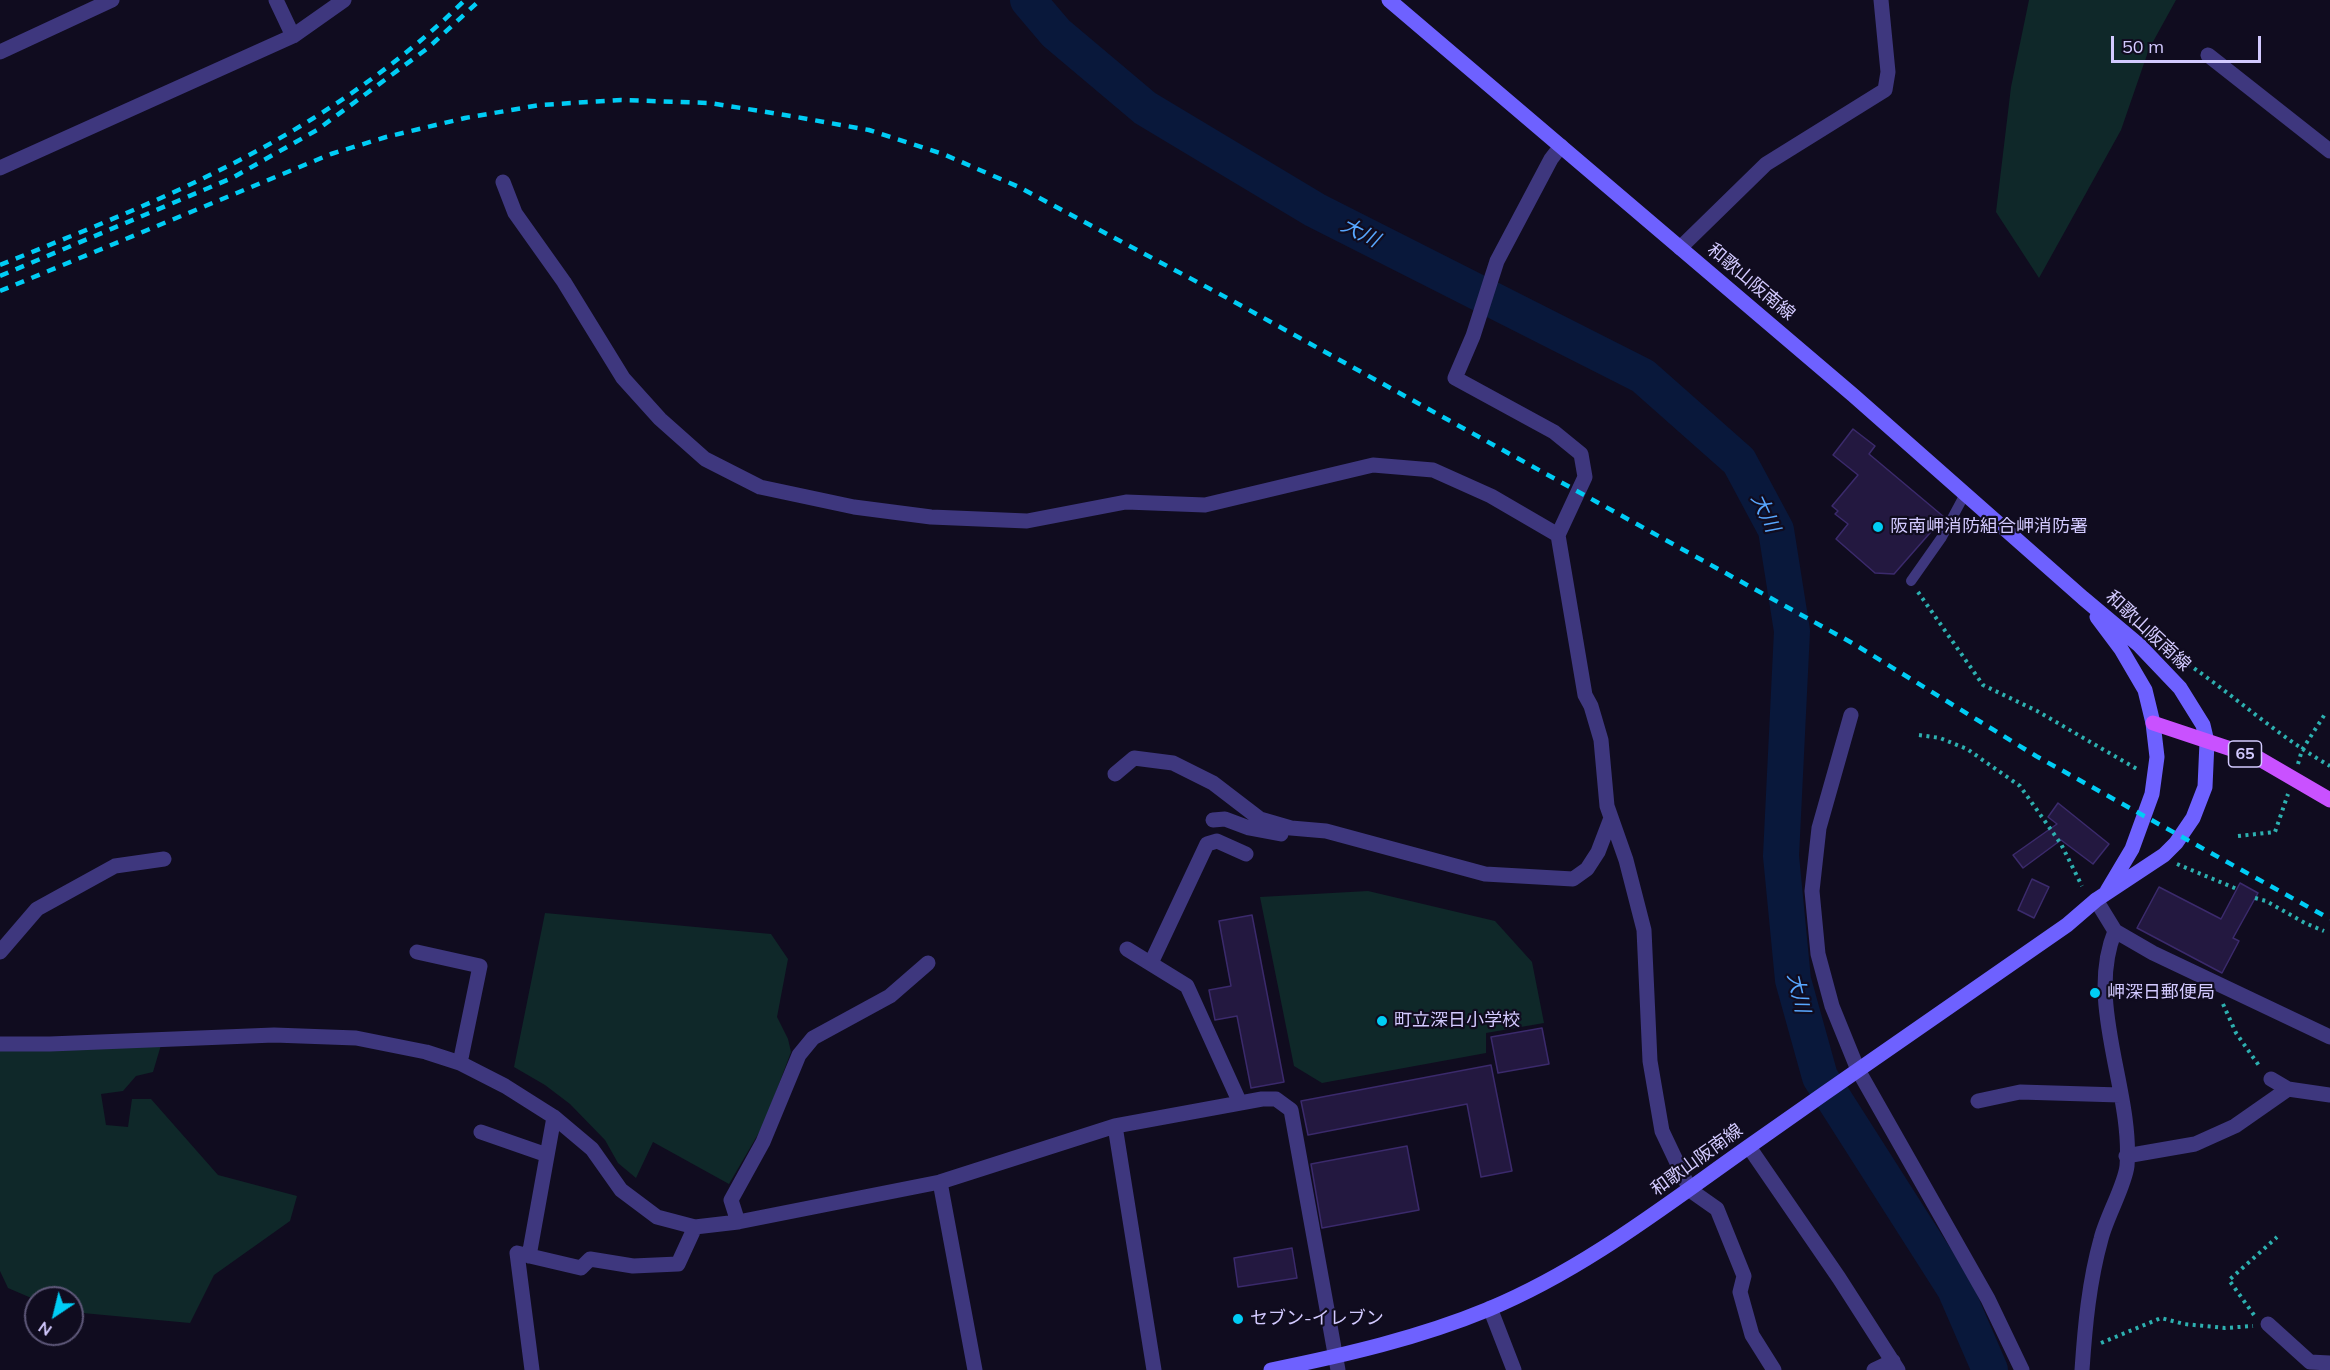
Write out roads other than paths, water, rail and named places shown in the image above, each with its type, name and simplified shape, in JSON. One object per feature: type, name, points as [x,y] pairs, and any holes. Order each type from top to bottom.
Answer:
[{"type":"main road","name":"和歌山阪南線","points":[[1271,1370],[1337,1364],[1490,1308],[1565,1270],[1630,1232],[2164,855],[2176,843],[2193,818],[2205,787],[2207,742],[2203,725],[2180,688],[2139,645],[1389,0]]},
{"type":"main road","name":"和歌山阪南線","points":[[2083,598],[2121,649],[2145,690],[2153,723],[2157,757],[2152,794],[2132,849],[2100,898]]},
{"type":"main road","name":"65","points":[[2153,723],[2177,729],[2207,742],[2258,758],[2330,800]]},
{"type":"street","points":[[0,52],[112,0]]},
{"type":"street","points":[[276,0],[293,36]]},
{"type":"street","points":[[0,168],[293,36],[344,0]]},
{"type":"street","points":[[1680,248],[1766,164],[1885,90],[1888,72],[1881,0]]},
{"type":"street","points":[[2208,55],[2330,151]]},
{"type":"street","points":[[1561,146],[1551,159],[1497,261],[1473,336],[1455,378],[1554,432],[1581,454],[1585,477],[1558,535],[1585,695],[1591,706],[1601,740],[1607,806],[1626,860],[1644,930],[1650,1061],[1662,1131],[1689,1190],[1717,1209],[1744,1276],[1740,1292],[1752,1335],[1770,1369]]},
{"type":"street","points":[[503,182],[515,213],[564,282],[623,378],[660,419],[705,459],[760,487],[854,507],[920,515],[1027,521],[1126,502],[1205,505],[1373,465],[1433,470],[1491,496],[1558,535]]},
{"type":"street","points":[[1851,715],[1819,828],[1812,891],[1818,954],[1854,1072],[1982,1289],[2022,1370]]},
{"type":"street","points":[[1115,774],[1134,758],[1173,763],[1214,783],[1260,819],[1291,828],[1317,831],[1485,874],[1574,879],[1587,869],[1598,852],[1611,818]]},
{"type":"street","points":[[1213,820],[1225,819],[1249,828],[1280,834],[1317,831]]},
{"type":"street","points":[[1151,963],[1206,844],[1217,841],[1246,854]]},
{"type":"street","points":[[0,952],[38,909],[115,866],[164,859]]},
{"type":"street","points":[[2100,898],[2115,931],[2153,953],[2330,1037]]},
{"type":"street","points":[[2082,1370],[2089,1292],[2101,1238],[2127,1168],[2125,1121],[2112,1054],[2104,977],[2108,949],[2115,931]]},
{"type":"street","points":[[1127,949],[1187,986],[1240,1103]]},
{"type":"street","points":[[417,952],[480,966],[460,1063]]},
{"type":"street","points":[[738,1222],[731,1200],[763,1142],[799,1055],[813,1038],[890,996],[928,963]]},
{"type":"street","points":[[0,1044],[274,1035],[345,1038],[426,1052],[460,1063],[505,1086],[554,1117],[592,1149],[621,1190],[657,1217],[695,1227],[738,1222],[940,1182],[1115,1126],[1262,1099],[1276,1099],[1291,1110],[1337,1364]]},
{"type":"street","points":[[2271,1079],[2288,1089],[2330,1095]]},
{"type":"street","points":[[2127,1156],[2195,1144],[2235,1126],[2288,1089]]},
{"type":"street","points":[[1978,1101],[2020,1092],[2120,1095]]},
{"type":"street","points":[[529,1256],[554,1117]]},
{"type":"street","points":[[1115,1126],[1154,1370]]},
{"type":"street","points":[[481,1132],[547,1155]]},
{"type":"street","points":[[1749,1147],[1839,1278],[1895,1366],[1874,1370]]},
{"type":"street","points":[[940,1182],[975,1370]]},
{"type":"street","points":[[532,1370],[517,1253],[581,1268],[590,1258],[633,1266],[678,1264],[695,1227]]},
{"type":"street","points":[[1490,1308],[1514,1370]]},
{"type":"street","points":[[2265,1324],[2310,1362],[2330,1364]]},
{"type":"lane","points":[[1911,582],[1942,537],[1965,494]]},
{"type":"waterway","name":"大川","points":[[1028,0],[1056,33],[1145,108],[1315,210],[1643,376],[1739,461],[1776,530],[1792,631],[1781,856],[1793,980],[1820,1077],[1955,1289],[1990,1370]]},
{"type":"railway","points":[[0,265],[171,194],[290,132],[382,71],[411,49],[465,0]]},
{"type":"railway","points":[[0,276],[232,178],[317,130],[428,48],[480,0]]},
{"type":"railway","points":[[0,291],[331,154],[386,137],[465,118],[540,105],[621,100],[710,103],[869,130],[943,154],[1019,187],[1231,300],[1854,644],[2036,756],[2330,919]]},
{"type":"place","name":"阪南岬消防組合岬消防署","points":[[1878,527]]},
{"type":"place","name":"岬深日郵便局","points":[[2095,993]]},
{"type":"place","name":"町立深日小学校","points":[[1382,1021]]},
{"type":"place","name":"セブン-イレブン","points":[[1238,1319]]}]
